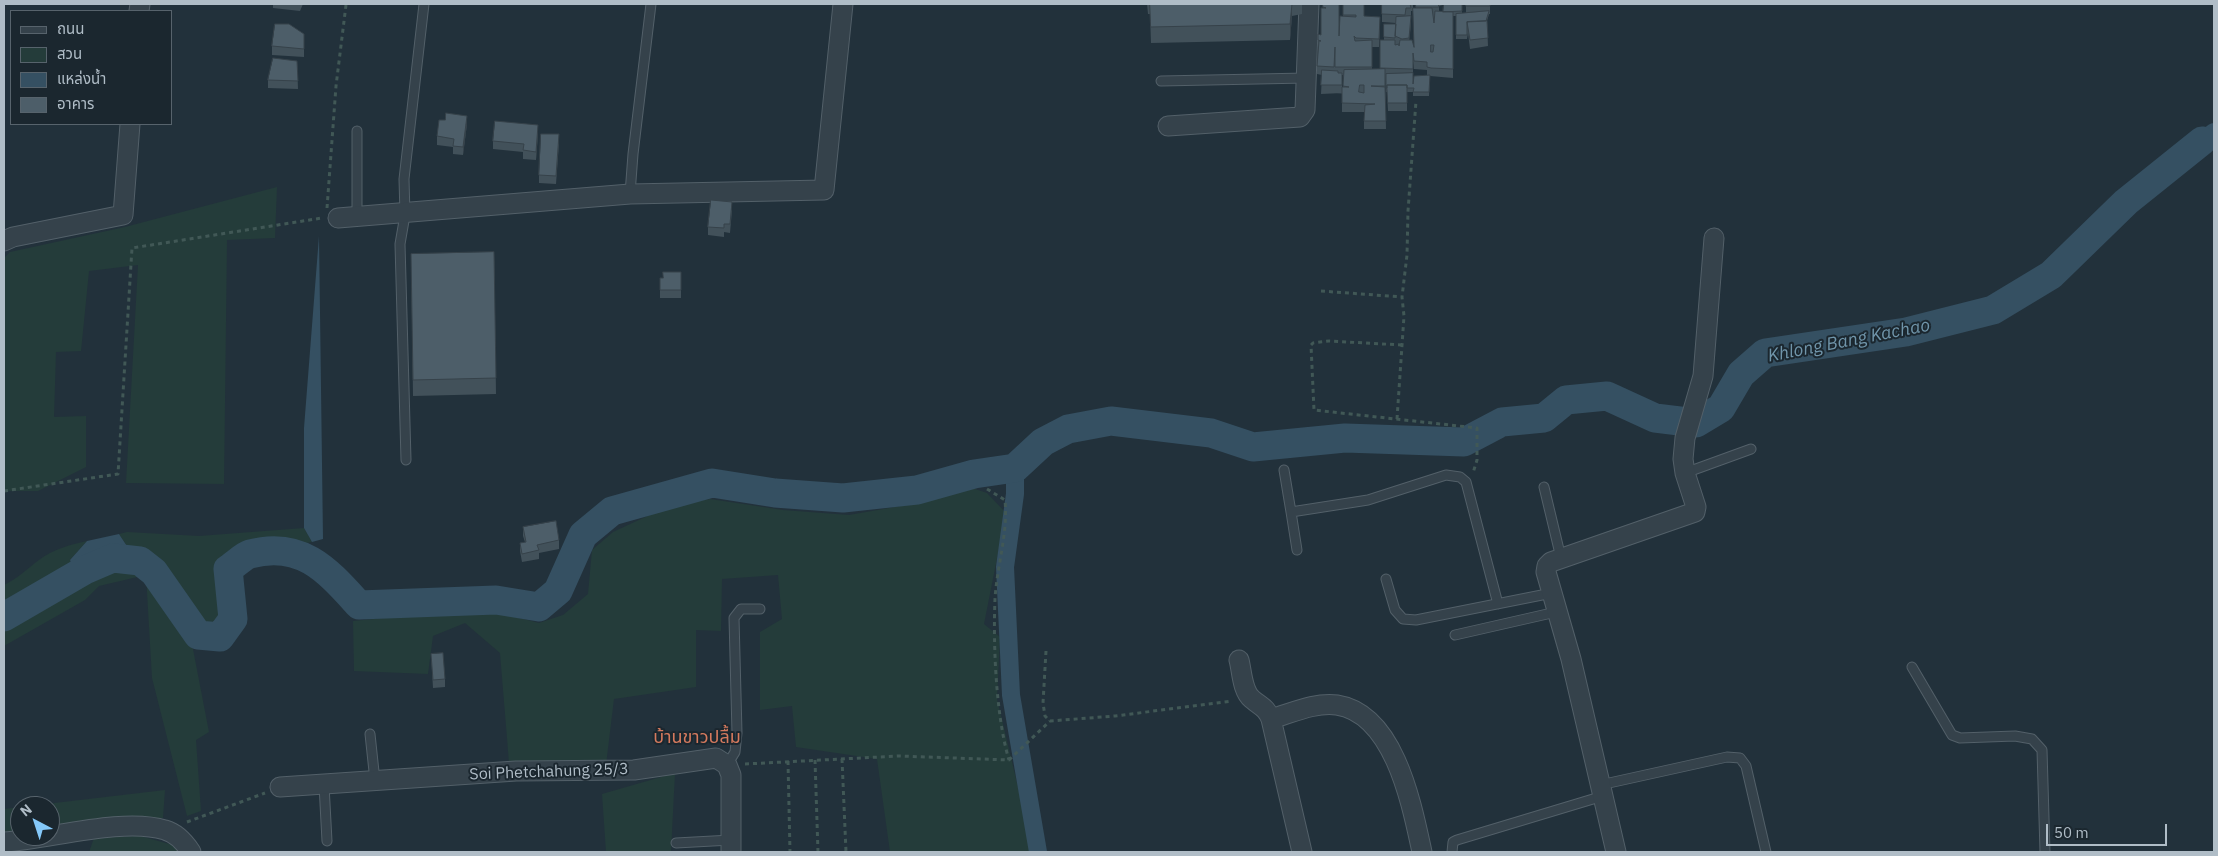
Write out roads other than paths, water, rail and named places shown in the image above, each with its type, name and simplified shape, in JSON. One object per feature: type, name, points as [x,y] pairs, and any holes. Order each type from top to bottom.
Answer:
[{"type":"street","points":[[332,215],[357,217],[404,214],[630,194],[824,190],[842,4]]},
{"type":"street","points":[[1168,126],[1300,117],[1305,110],[1309,4]]},
{"type":"street","points":[[4,241],[13,236],[123,215],[130,125]]},
{"type":"street","points":[[1616,852],[1570,659],[1556,612],[1547,566],[1560,558],[1695,512],[1696,507],[1685,473],[1683,459],[1690,422],[1703,376],[1714,238]]},
{"type":"street","points":[[1239,660],[1245,688],[1250,698],[1267,709],[1271,719],[1302,852]]},
{"type":"street","points":[[1271,719],[1317,705],[1338,705],[1360,713],[1382,736],[1393,753],[1404,784],[1422,852]]},
{"type":"street","name":"Soi Phetchahung 25/3","points":[[280,788],[516,771],[634,770],[716,758],[727,765]]},
{"type":"street","points":[[727,765],[731,775],[731,846]]},
{"type":"street","points":[[4,842],[32,844],[132,825],[166,830],[184,841],[191,852]]},
{"type":"lane","points":[[406,460],[400,244],[404,214],[404,179],[424,4]]},
{"type":"lane","points":[[630,194],[651,4]]},
{"type":"lane","points":[[1161,81],[1306,78]]},
{"type":"lane","points":[[357,131],[357,217]]},
{"type":"lane","points":[[1685,473],[1751,448]]},
{"type":"lane","points":[[1284,470],[1297,550]]},
{"type":"lane","points":[[1291,512],[1368,500],[1446,474],[1460,477],[1466,482],[1498,604]]},
{"type":"lane","points":[[1544,487],[1560,558]]},
{"type":"lane","points":[[1386,579],[1395,610],[1403,619],[1416,620],[1552,593]]},
{"type":"lane","points":[[727,765],[735,752],[736,733],[734,618],[741,609],[760,609]]},
{"type":"lane","points":[[1455,634],[1556,612]]},
{"type":"lane","points":[[1912,667],[1952,735],[1960,738],[2015,736],[2032,739],[2042,750],[2045,852]]},
{"type":"lane","points":[[370,734],[375,781]]},
{"type":"lane","points":[[1452,852],[1453,842],[1458,840],[1602,791],[1727,757],[1740,758],[1746,766],[1766,852]]},
{"type":"lane","points":[[324,785],[326,841]]},
{"type":"lane","points":[[676,843],[731,846]]},
{"type":"water","points":[[319,236],[323,539],[312,542],[304,528],[304,428]]},
{"type":"water","points":[[119,534],[138,563],[102,569],[78,581],[70,560],[87,541]]},
{"type":"waterway","name":"Khlong Bang Kachao","points":[[2202,141],[2214,132]]},
{"type":"waterway","name":"Khlong Bang Kachao","points":[[4,617],[85,570],[113,558],[140,561],[154,572],[198,635],[220,637],[233,619],[228,569],[247,555],[268,551],[285,551],[299,555],[312,562],[325,570],[359,605],[496,600],[539,607],[558,591],[583,535],[612,511],[712,483],[775,493],[843,498],[917,490],[974,474],[1015,468],[1043,442],[1068,429],[1111,421],[1211,433],[1253,447],[1345,438],[1464,442],[1502,422],[1544,418],[1566,400],[1607,396],[1655,418],[1696,423],[1721,408],[1741,374],[1765,353],[1906,332],[1993,310],[2051,275],[2126,202],[2202,141]]},
{"type":"waterway","points":[[1015,468],[1015,494],[1005,567],[1011,695],[1038,852]]},
{"type":"district","name":"บ้านขาวปลื้ม","points":[[697,738]]}]
